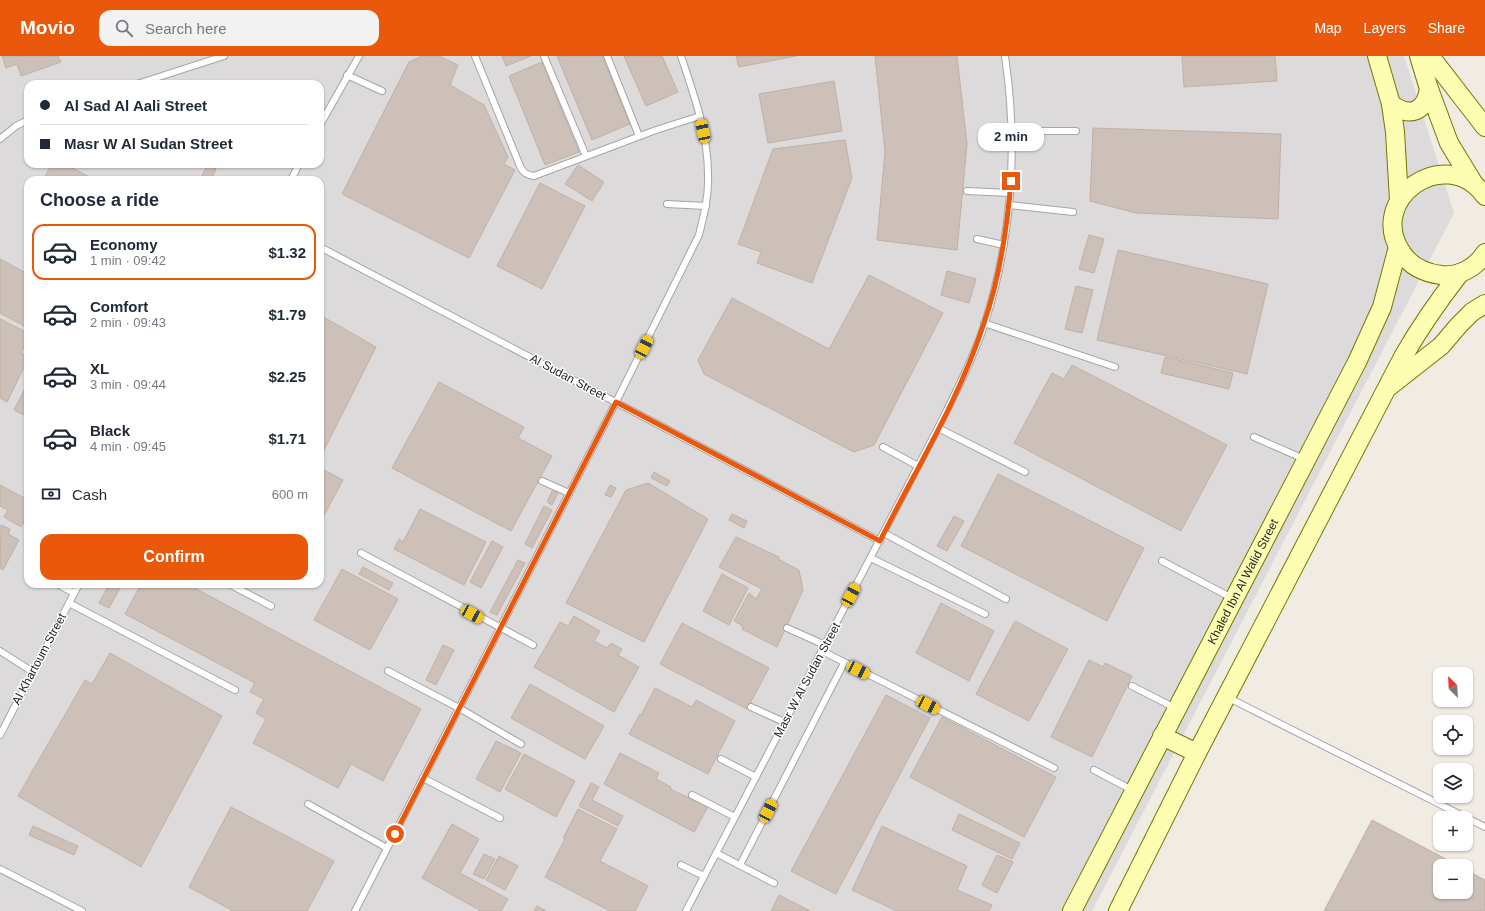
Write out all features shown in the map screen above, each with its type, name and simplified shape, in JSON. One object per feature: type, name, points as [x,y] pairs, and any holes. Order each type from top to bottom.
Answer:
[{"type":"main road","points":[[1377,56],[1391,104],[1395,132],[1399,200]]},
{"type":"main road","points":[[1419,56],[1429,89],[1449,143],[1480,190]]},
{"type":"main road","points":[[1430,56],[1485,128]]},
{"type":"main road","points":[[1391,104],[1400,110],[1410,112],[1420,108],[1427,100],[1429,89]]},
{"type":"main road","points":[[1480,190],[1464,178],[1452,175],[1433,176],[1416,182],[1399,200],[1393,223],[1394,236],[1398,247],[1406,259],[1418,268],[1431,274],[1446,275],[1460,273],[1472,267],[1485,254]]},
{"type":"main road","name":"Khaled Ibn Al Walid Street","points":[[1072,911],[1370,336],[1382,307],[1398,247]]},
{"type":"main road","points":[[1118,911],[1197,753],[1403,357],[1420,327],[1439,299],[1460,273]]},
{"type":"main road","points":[[1388,387],[1441,346],[1459,324],[1472,312],[1485,304]]},
{"type":"main road","points":[[1162,736],[1197,753]]},
{"type":"lane","points":[[149,80],[224,56]]},
{"type":"lane","points":[[324,118],[358,56]]},
{"type":"lane","points":[[475,56],[522,171],[527,175],[534,176],[639,136],[700,116]]},
{"type":"lane","points":[[544,56],[586,156]]},
{"type":"lane","points":[[607,56],[639,136]]},
{"type":"lane","points":[[355,911],[616,402],[699,235],[706,206],[708,176],[707,153],[700,116],[681,56]]},
{"type":"lane","name":"Masr W Al Sudan Street","points":[[686,911],[938,428],[964,376],[984,323],[1004,245],[1012,168],[1012,131],[1008,80],[1004,56]]},
{"type":"lane","points":[[348,75],[382,91]]},
{"type":"lane","points":[[1,137],[24,122]]},
{"type":"lane","points":[[1012,131],[1076,131]]},
{"type":"lane","points":[[967,191],[1010,193]]},
{"type":"lane","points":[[667,204],[706,206]]},
{"type":"lane","points":[[1009,205],[1073,212]]},
{"type":"lane","points":[[977,239],[1004,245]]},
{"type":"lane","name":"Al Sudan Street","points":[[324,249],[880,541]]},
{"type":"lane","points":[[984,323],[1115,367]]},
{"type":"lane","points":[[938,428],[1024,472]]},
{"type":"lane","points":[[1254,438],[1307,460]]},
{"type":"lane","points":[[882,447],[918,466]]},
{"type":"lane","points":[[542,481],[569,493]]},
{"type":"lane","points":[[884,533],[1006,599]]},
{"type":"lane","points":[[360,553],[533,646]]},
{"type":"lane","points":[[871,558],[985,614]]},
{"type":"lane","points":[[1162,561],[1234,599]]},
{"type":"lane","points":[[65,588],[74,593]]},
{"type":"lane","name":"Al Khartoum Street","points":[[0,735],[2,725],[33,672],[77,588]]},
{"type":"lane","points":[[237,588],[271,606]]},
{"type":"lane","points":[[69,603],[235,690]]},
{"type":"lane","points":[[786,628],[825,645]]},
{"type":"lane","points":[[0,651],[33,672]]},
{"type":"lane","points":[[822,651],[1054,768]]},
{"type":"lane","points":[[740,865],[844,663]]},
{"type":"lane","points":[[388,671],[459,708],[521,744]]},
{"type":"lane","points":[[1132,686],[1177,708]]},
{"type":"lane","points":[[1226,697],[1485,827]]},
{"type":"lane","points":[[751,707],[784,722]]},
{"type":"lane","points":[[721,759],[756,777]]},
{"type":"lane","points":[[1094,770],[1134,790]]},
{"type":"lane","points":[[423,778],[500,818]]},
{"type":"lane","points":[[692,795],[735,817]]},
{"type":"lane","points":[[308,804],[388,848]]},
{"type":"lane","points":[[716,853],[774,883]]},
{"type":"lane","points":[[681,864],[704,876]]},
{"type":"lane","points":[[0,869],[73,909],[82,911]]},
{"type":"shaded area","points":[[0,56],[1404,56],[1454,213],[1092,911],[0,911]]},
{"type":"building","points":[[2,56],[58,56],[61,62],[21,76],[17,64],[6,68]]},
{"type":"building","points":[[422,56],[439,56],[458,65],[450,85],[484,105],[508,157],[504,164],[515,170],[469,258],[342,194],[409,62]]},
{"type":"building","points":[[502,56],[531,56],[506,66]]},
{"type":"building","points":[[557,56],[602,56],[630,124],[592,140]]},
{"type":"building","points":[[624,56],[662,56],[678,92],[646,106]]},
{"type":"building","points":[[736,56],[796,56],[739,67]]},
{"type":"building","points":[[875,56],[957,56],[967,144],[957,250],[877,240],[885,152]]},
{"type":"building","points":[[1182,56],[1275,56],[1277,81],[1184,87]]},
{"type":"building","points":[[542,62],[579,152],[545,165],[509,76]]},
{"type":"building","points":[[834,81],[842,131],[768,143],[759,94]]},
{"type":"building","points":[[1093,128],[1281,134],[1278,219],[1136,213],[1090,201]]},
{"type":"building","points":[[845,140],[852,178],[812,283],[757,263],[761,252],[738,244],[773,149]]},
{"type":"building","points":[[578,165],[604,182],[592,201],[565,184]]},
{"type":"building","points":[[50,168],[72,168],[88,176],[45,176]]},
{"type":"building","points":[[206,168],[216,169],[213,176],[202,176]]},
{"type":"building","points":[[540,183],[585,206],[542,289],[497,266]]},
{"type":"building","points":[[1089,235],[1104,239],[1094,273],[1079,269]]},
{"type":"building","points":[[1118,250],[1268,284],[1247,374],[1097,340]]},
{"type":"building","points":[[0,259],[24,272],[24,326],[0,313]]},
{"type":"building","points":[[947,271],[976,279],[969,303],[941,295]]},
{"type":"building","points":[[869,275],[943,313],[874,445],[854,452],[704,374],[698,360],[732,298],[829,349]]},
{"type":"building","points":[[1076,286],[1093,290],[1082,333],[1065,329]]},
{"type":"building","points":[[324,317],[376,347],[324,450]]},
{"type":"building","points":[[0,319],[24,331],[24,347],[21,353],[24,354],[24,367],[7,402],[0,398]]},
{"type":"building","points":[[1165,357],[1233,373],[1229,389],[1161,373]]},
{"type":"building","points":[[1072,365],[1227,445],[1181,531],[1014,443],[1052,373],[1064,379]]},
{"type":"building","points":[[439,382],[524,427],[518,438],[552,456],[511,531],[392,468]]},
{"type":"building","points":[[24,391],[24,415],[14,410]]},
{"type":"building","points":[[324,470],[343,480],[324,516]]},
{"type":"building","points":[[654,472],[670,481],[667,486],[651,478]]},
{"type":"building","points":[[998,474],[1144,548],[1107,621],[961,546]]},
{"type":"building","points":[[648,483],[708,519],[644,642],[566,603],[626,490]]},
{"type":"building","points":[[0,485],[24,498],[24,521],[21,527],[4,517],[8,510],[0,506]]},
{"type":"building","points":[[610,485],[616,488],[611,497],[605,495]]},
{"type":"building","points":[[552,491],[558,493],[552,505],[547,502]]},
{"type":"building","points":[[544,506],[552,510],[532,548],[525,544]]},
{"type":"building","points":[[420,509],[486,542],[464,585],[394,549],[399,539],[403,542]]},
{"type":"building","points":[[732,514],[747,521],[744,528],[729,520]]},
{"type":"building","points":[[954,516],[964,521],[947,551],[937,546]]},
{"type":"building","points":[[1,525],[10,529],[8,534],[19,540],[3,570],[0,568]]},
{"type":"building","points":[[736,537],[779,557],[778,559],[799,570],[803,590],[777,647],[742,629],[743,626],[734,621],[749,593],[756,599],[762,589],[719,567]]},
{"type":"building","points":[[492,541],[503,547],[481,588],[470,582]]},
{"type":"building","points":[[518,560],[525,563],[497,615],[490,612]]},
{"type":"building","points":[[363,567],[393,583],[389,590],[359,574]]},
{"type":"building","points":[[342,569],[398,599],[370,650],[314,620]]},
{"type":"building","points":[[722,574],[748,588],[729,625],[703,611]]},
{"type":"building","points":[[107,588],[120,588],[109,608],[99,603]]},
{"type":"building","points":[[139,588],[194,588],[421,709],[383,781],[351,764],[338,788],[253,743],[266,719],[256,713],[264,699],[250,692],[255,683],[125,614]]},
{"type":"building","points":[[941,603],[994,631],[969,681],[916,653]]},
{"type":"building","points":[[574,616],[600,631],[594,641],[607,648],[611,643],[622,649],[618,655],[639,667],[614,712],[534,667],[560,622],[568,626]]},
{"type":"building","points":[[1015,621],[1068,649],[1029,721],[976,694]]},
{"type":"building","points":[[682,623],[769,668],[747,709],[660,664]]},
{"type":"building","points":[[443,645],[454,650],[436,685],[426,680]]},
{"type":"building","points":[[110,653],[222,716],[141,867],[18,796],[85,680],[92,684]]},
{"type":"building","points":[[1089,660],[1103,667],[1105,663],[1132,676],[1092,757],[1051,737]]},
{"type":"building","points":[[530,684],[604,726],[585,759],[511,718]]},
{"type":"building","points":[[655,688],[692,707],[696,700],[735,721],[708,774],[629,734]]},
{"type":"building","points":[[886,695],[930,718],[836,894],[791,871]]},
{"type":"building","points":[[942,717],[1056,777],[1024,837],[910,777]]},
{"type":"building","points":[[496,741],[521,753],[500,792],[476,779]]},
{"type":"building","points":[[620,753],[659,773],[656,779],[671,787],[670,789],[708,807],[694,832],[604,784]]},
{"type":"building","points":[[524,754],[575,781],[556,817],[505,789]]},
{"type":"building","points":[[591,783],[599,787],[592,800],[623,816],[618,826],[579,806]]},
{"type":"building","points":[[231,807],[334,861],[307,911],[233,911],[189,887]]},
{"type":"building","points":[[578,809],[617,829],[600,861],[648,886],[635,911],[610,911],[545,877],[565,839],[563,838]]},
{"type":"building","points":[[959,814],[1020,843],[1012,859],[952,830]]},
{"type":"building","points":[[1372,820],[1446,859],[1433,859],[1433,899],[1473,899],[1473,874],[1485,880],[1485,911],[1324,911]]},
{"type":"building","points":[[452,824],[479,839],[460,873],[508,899],[501,911],[481,911],[422,878]]},
{"type":"building","points":[[33,826],[78,846],[74,855],[29,835]]},
{"type":"building","points":[[882,826],[967,866],[957,890],[992,905],[989,911],[897,911],[852,890]]},
{"type":"building","points":[[484,854],[495,859],[484,879],[473,874]]},
{"type":"building","points":[[997,855],[1013,862],[997,893],[982,885]]},
{"type":"building","points":[[499,856],[518,866],[505,890],[486,880]]},
{"type":"building","points":[[779,895],[810,911],[771,911]]},
{"type":"building","points":[[537,906],[546,911],[534,911]]},
{"type":"route","points":[[395,834],[616,402],[880,541],[964,376],[984,323],[1004,245],[1011,181]]}]
